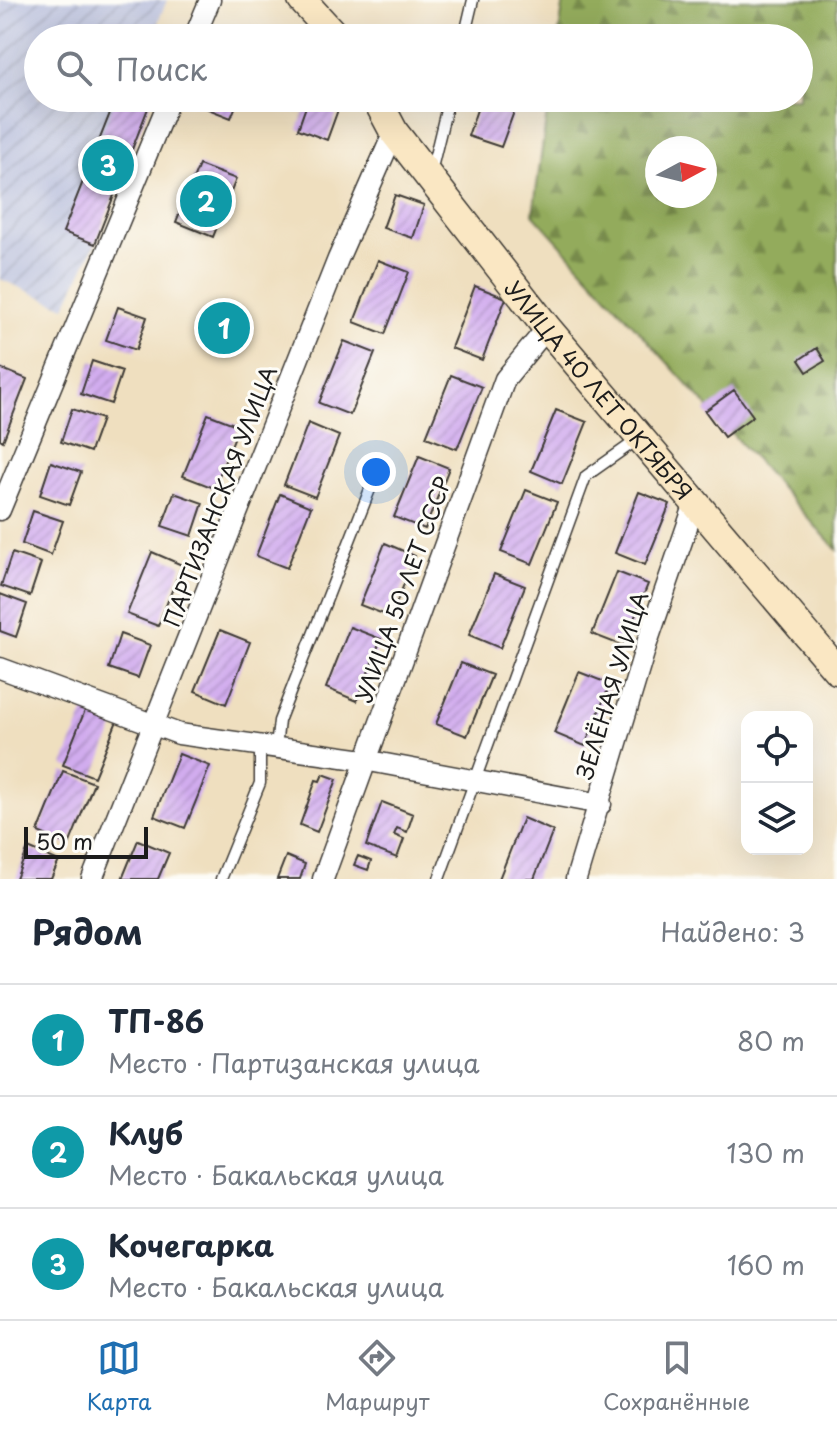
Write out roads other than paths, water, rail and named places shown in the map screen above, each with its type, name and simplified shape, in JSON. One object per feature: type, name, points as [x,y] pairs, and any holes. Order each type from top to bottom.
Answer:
[{"type":"street","points":[[200,24],[210,0]]},
{"type":"street","points":[[304,1],[325,24]]},
{"type":"street","points":[[0,510],[164,112]]},
{"type":"street","name":"УЛИЦА 40 ЛЕТ ОКТЯБРЯ","points":[[383,112],[394,132],[547,328],[694,506],[837,670]]},
{"type":"street","name":"ПАРТИЗАНСКАЯ УЛИЦА","points":[[92,879],[338,259],[394,132]]},
{"type":"street","name":"УЛИЦА 50 ЛЕТ СССР","points":[[323,879],[505,379],[547,328]]},
{"type":"street","name":"ЗЕЛЁНАЯ УЛИЦА","points":[[576,879],[646,646],[694,506]]},
{"type":"street","points":[[0,668],[101,703],[153,727],[364,760],[601,804]]},
{"type":"lane","points":[[467,24],[473,0]]},
{"type":"lane","points":[[430,178],[446,112]]},
{"type":"lane","points":[[439,879],[586,476],[639,439]]},
{"type":"lane","points":[[221,879],[260,783],[268,746],[376,474]]},
{"type":"place","name":"Кочегарка","points":[[108,165]]},
{"type":"place","name":"Клуб","points":[[206,201]]},
{"type":"place","name":"ТП-86","points":[[224,328]]}]
